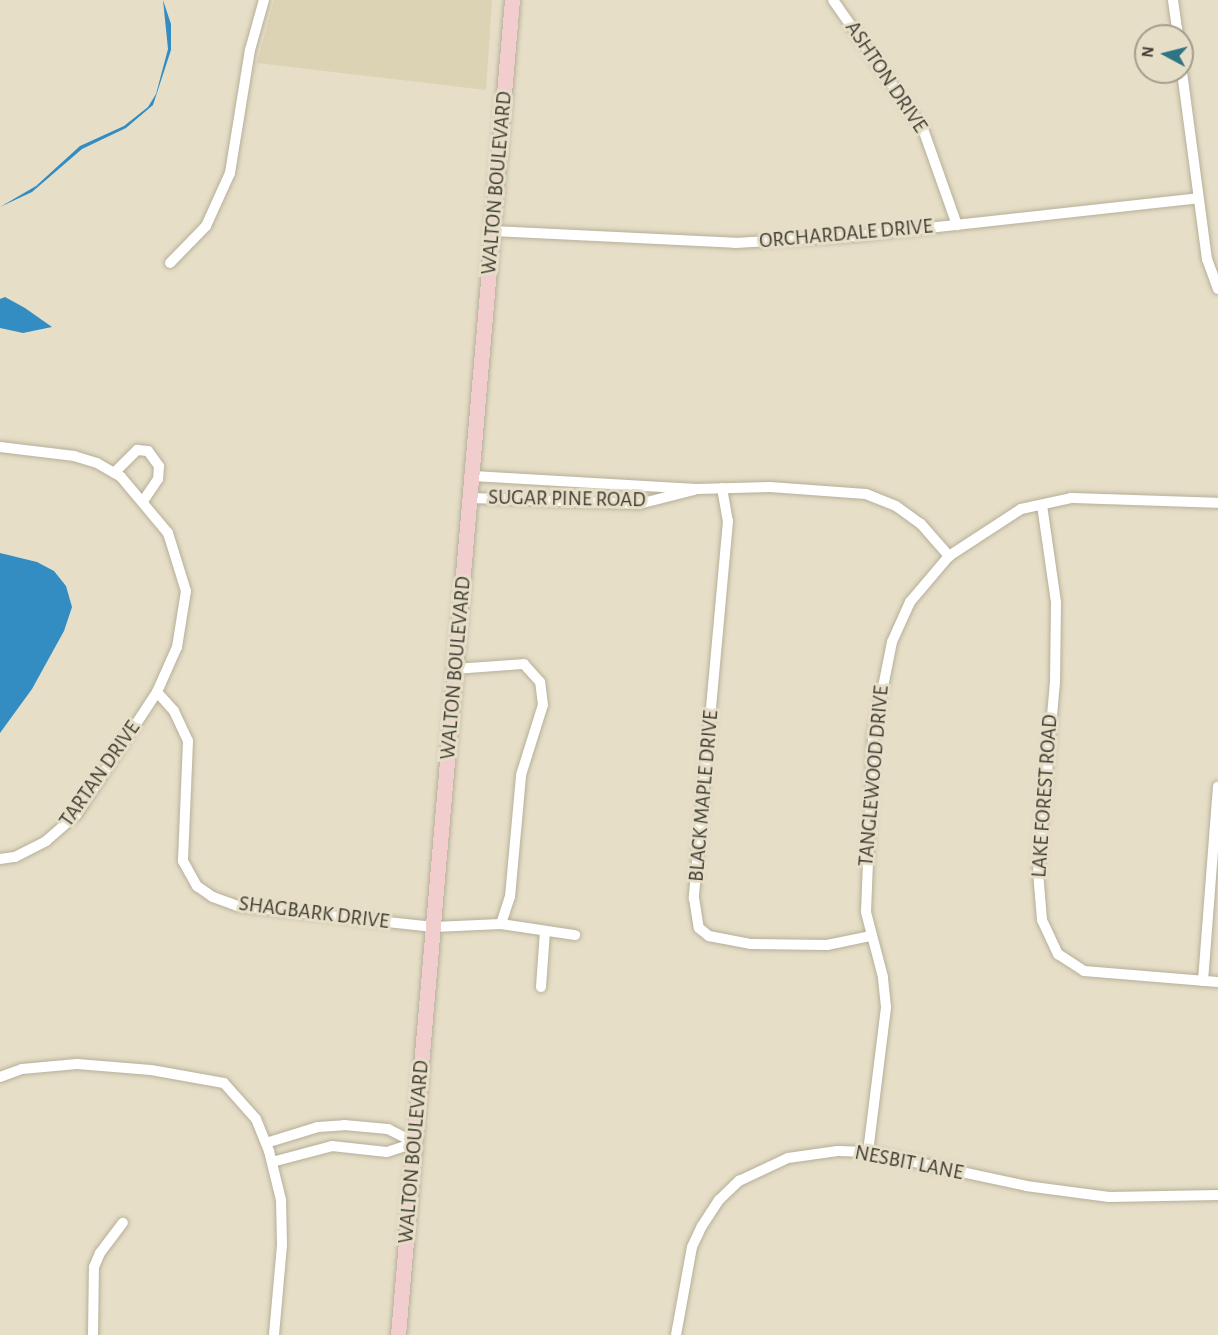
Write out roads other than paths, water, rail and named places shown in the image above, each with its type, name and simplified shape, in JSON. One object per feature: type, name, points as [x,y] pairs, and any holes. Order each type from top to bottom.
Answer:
[{"type":"main road","name":"WALTON BOULEVARD","points":[[398,1335],[512,0]]},
{"type":"street","points":[[170,263],[206,226],[230,173],[250,50],[264,0]]},
{"type":"street","name":"ASHTON DRIVE","points":[[833,0],[923,129],[957,225]]},
{"type":"street","points":[[1173,0],[1176,24]]},
{"type":"street","points":[[1184,84],[1207,259],[1218,289]]},
{"type":"street","name":"ORCHARDALE DRIVE","points":[[493,231],[735,243],[957,225],[1198,198]]},
{"type":"street","points":[[0,447],[74,456],[114,473],[144,500],[168,533],[186,591],[177,647],[157,692]]},
{"type":"street","points":[[114,473],[137,450],[148,451],[159,466],[158,479],[144,500]]},
{"type":"street","name":"SUGAR PINE ROAD","points":[[473,476],[698,489],[866,494],[896,506],[921,524],[949,556]]},
{"type":"street","name":"BLACK MAPLE DRIVE","points":[[722,488],[728,521],[694,898],[699,928],[709,936],[751,944],[827,945],[871,936]]},
{"type":"street","name":"SUGAR PINE ROAD","points":[[471,498],[639,504],[698,489]]},
{"type":"street","name":"TANGLEWOOD DRIVE","points":[[868,1152],[886,1007],[883,977],[871,936],[866,878],[873,737],[880,687],[892,642],[910,602],[949,556],[1021,509],[1071,498],[1218,503]]},
{"type":"street","name":"LAKE FOREST ROAD","points":[[1042,505],[1056,602],[1054,682],[1038,872],[1042,920],[1058,954],[1084,971],[1218,982]]},
{"type":"street","points":[[456,669],[524,664],[540,682],[543,705],[521,775],[510,897],[501,924]]},
{"type":"street","name":"TARTAN DRIVE","points":[[0,859],[15,857],[46,841],[76,815],[157,692]]},
{"type":"street","name":"SHAGBARK DRIVE","points":[[157,692],[174,711],[188,741],[181,846],[188,874],[197,886],[238,906],[434,927],[501,924],[575,935]]},
{"type":"street","points":[[1203,981],[1218,787]]},
{"type":"street","points":[[541,987],[545,931]]},
{"type":"street","points":[[0,1077],[22,1069],[77,1064],[210,1077],[224,1083],[256,1119],[269,1152],[281,1200],[282,1245],[274,1335]]},
{"type":"street","points":[[269,1152],[318,1127],[344,1125],[388,1129],[415,1143]]},
{"type":"street","points":[[269,1152],[332,1146],[387,1152],[415,1143]]},
{"type":"street","name":"NESBIT LANE","points":[[676,1335],[692,1247],[702,1226],[739,1181],[788,1158],[838,1150],[868,1152],[1026,1186],[1109,1197],[1218,1196]]},
{"type":"street","points":[[93,1335],[94,1267],[100,1252],[123,1223]]},
{"type":"water","points":[[163,0],[171,24],[171,50],[153,105],[126,128],[82,149],[32,192],[0,207],[36,186],[80,146],[124,126],[148,107],[156,94],[168,49]]},
{"type":"water","points":[[5,297],[52,327],[23,333],[0,328],[0,299]]},
{"type":"water","points":[[0,553],[37,562],[54,571],[66,586],[72,607],[64,631],[32,689],[0,733]]}]
